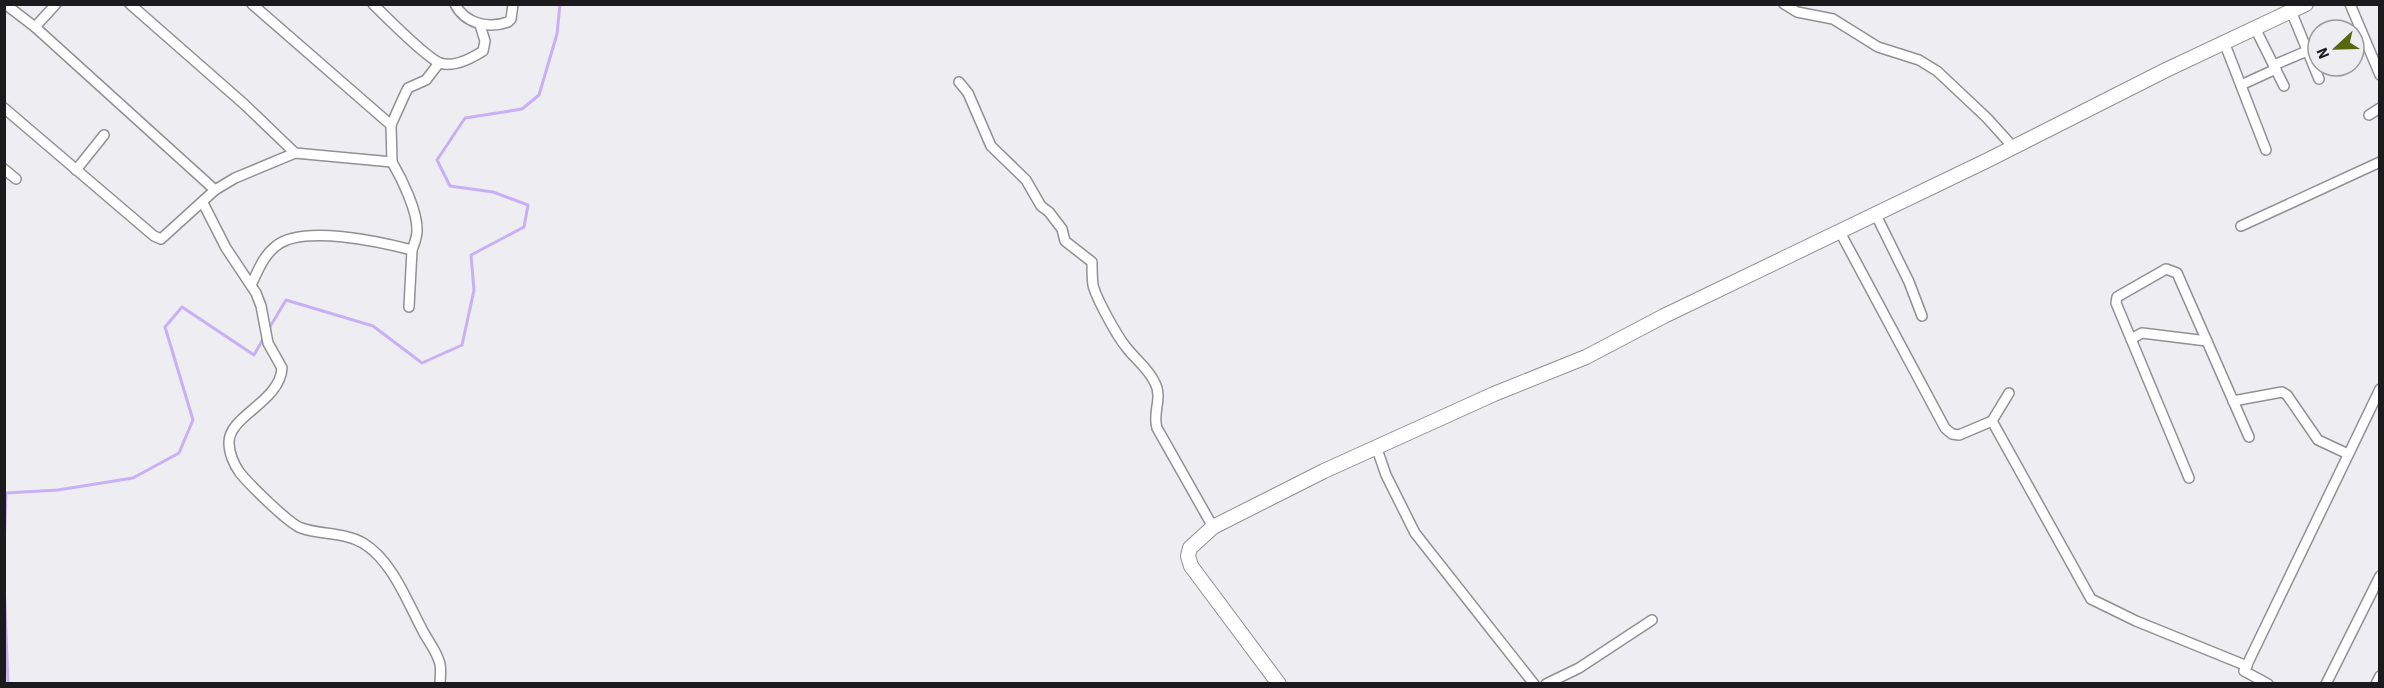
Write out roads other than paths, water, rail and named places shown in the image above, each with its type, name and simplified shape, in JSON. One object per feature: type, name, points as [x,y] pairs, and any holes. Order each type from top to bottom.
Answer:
[{"type":"street","points":[[5,4],[35,27],[215,190]]},
{"type":"street","points":[[35,27],[56,4]]},
{"type":"street","points":[[130,4],[244,104],[295,153]]},
{"type":"street","points":[[252,4],[391,125]]},
{"type":"street","points":[[373,4],[439,63],[457,63],[473,58],[483,51],[485,40],[480,25]]},
{"type":"street","points":[[456,4],[467,17],[480,25],[508,22],[511,19],[513,4]]},
{"type":"street","points":[[1784,4],[1797,12],[1833,19],[1878,47],[1919,60],[1937,71],[1987,118],[2014,148]]},
{"type":"street","points":[[1279,684],[1191,566],[1188,556],[1190,548],[1212,527],[1314,476],[1494,394],[1586,357],[1664,316],[2014,148],[2224,42],[2306,4]]},
{"type":"street","points":[[2349,4],[2379,75]]},
{"type":"street","points":[[2291,11],[2306,48]]},
{"type":"street","points":[[2255,28],[2284,86]]},
{"type":"street","points":[[2224,42],[2266,150]]},
{"type":"street","points":[[2241,85],[2306,52]]},
{"type":"street","points":[[410,308],[412,250],[417,238],[417,225],[404,186],[392,162],[391,125],[408,88],[426,80],[439,63]]},
{"type":"street","points":[[959,82],[970,99],[991,146],[1026,180],[1041,206],[1049,212],[1062,229],[1065,242],[1092,262],[1094,287],[1108,317],[1126,347],[1146,366],[1156,384],[1159,394],[1154,419],[1157,428],[1212,527]]},
{"type":"street","points":[[4,108],[159,239],[203,203],[215,190],[235,178],[295,153],[392,162]]},
{"type":"street","points":[[2369,115],[2379,108]]},
{"type":"street","points":[[76,170],[104,135]]},
{"type":"street","points":[[2241,226],[2379,162]]},
{"type":"street","points":[[4,169],[16,179]]},
{"type":"street","points":[[203,203],[226,248],[251,285],[261,306],[268,343],[281,364],[282,372],[268,395],[235,425],[230,434],[229,447],[236,466],[256,489],[299,527],[355,539],[380,558],[440,662],[440,684]]},
{"type":"street","points":[[1876,215],[1909,282],[1922,316]]},
{"type":"street","points":[[1840,232],[1946,428],[1952,434],[1959,435],[1992,421],[2009,393]]},
{"type":"street","points":[[251,285],[271,250],[292,238],[347,237],[412,250]]},
{"type":"street","points":[[2190,478],[2116,303],[2117,297],[2166,269],[2176,273],[2249,437]]},
{"type":"street","points":[[2131,339],[2142,333],[2207,341]]},
{"type":"street","points":[[2233,401],[2282,392],[2287,395],[2318,440],[2348,454]]},
{"type":"street","points":[[2268,684],[2246,673],[2247,666],[2378,396]]},
{"type":"street","points":[[1992,421],[2091,599],[2136,621],[2247,666]]},
{"type":"street","points":[[1377,449],[1386,475],[1415,533],[1534,684]]},
{"type":"street","points":[[2326,684],[2379,576]]},
{"type":"street","points":[[1546,684],[1579,668],[1652,620]]},
{"type":"street","points":[[2376,684],[2379,676]]},
{"type":"waterway","points":[[268,330],[286,300],[373,326],[422,363],[462,345],[474,290],[471,255],[524,227],[528,205],[493,192],[450,186],[437,160],[465,118],[522,109],[539,95],[557,34],[560,4]]},
{"type":"waterway","points":[[4,550],[6,493],[58,490],[133,478],[179,453],[193,420],[165,327],[182,307],[254,355],[263,339]]},
{"type":"waterway","points":[[4,581],[8,684]]}]
